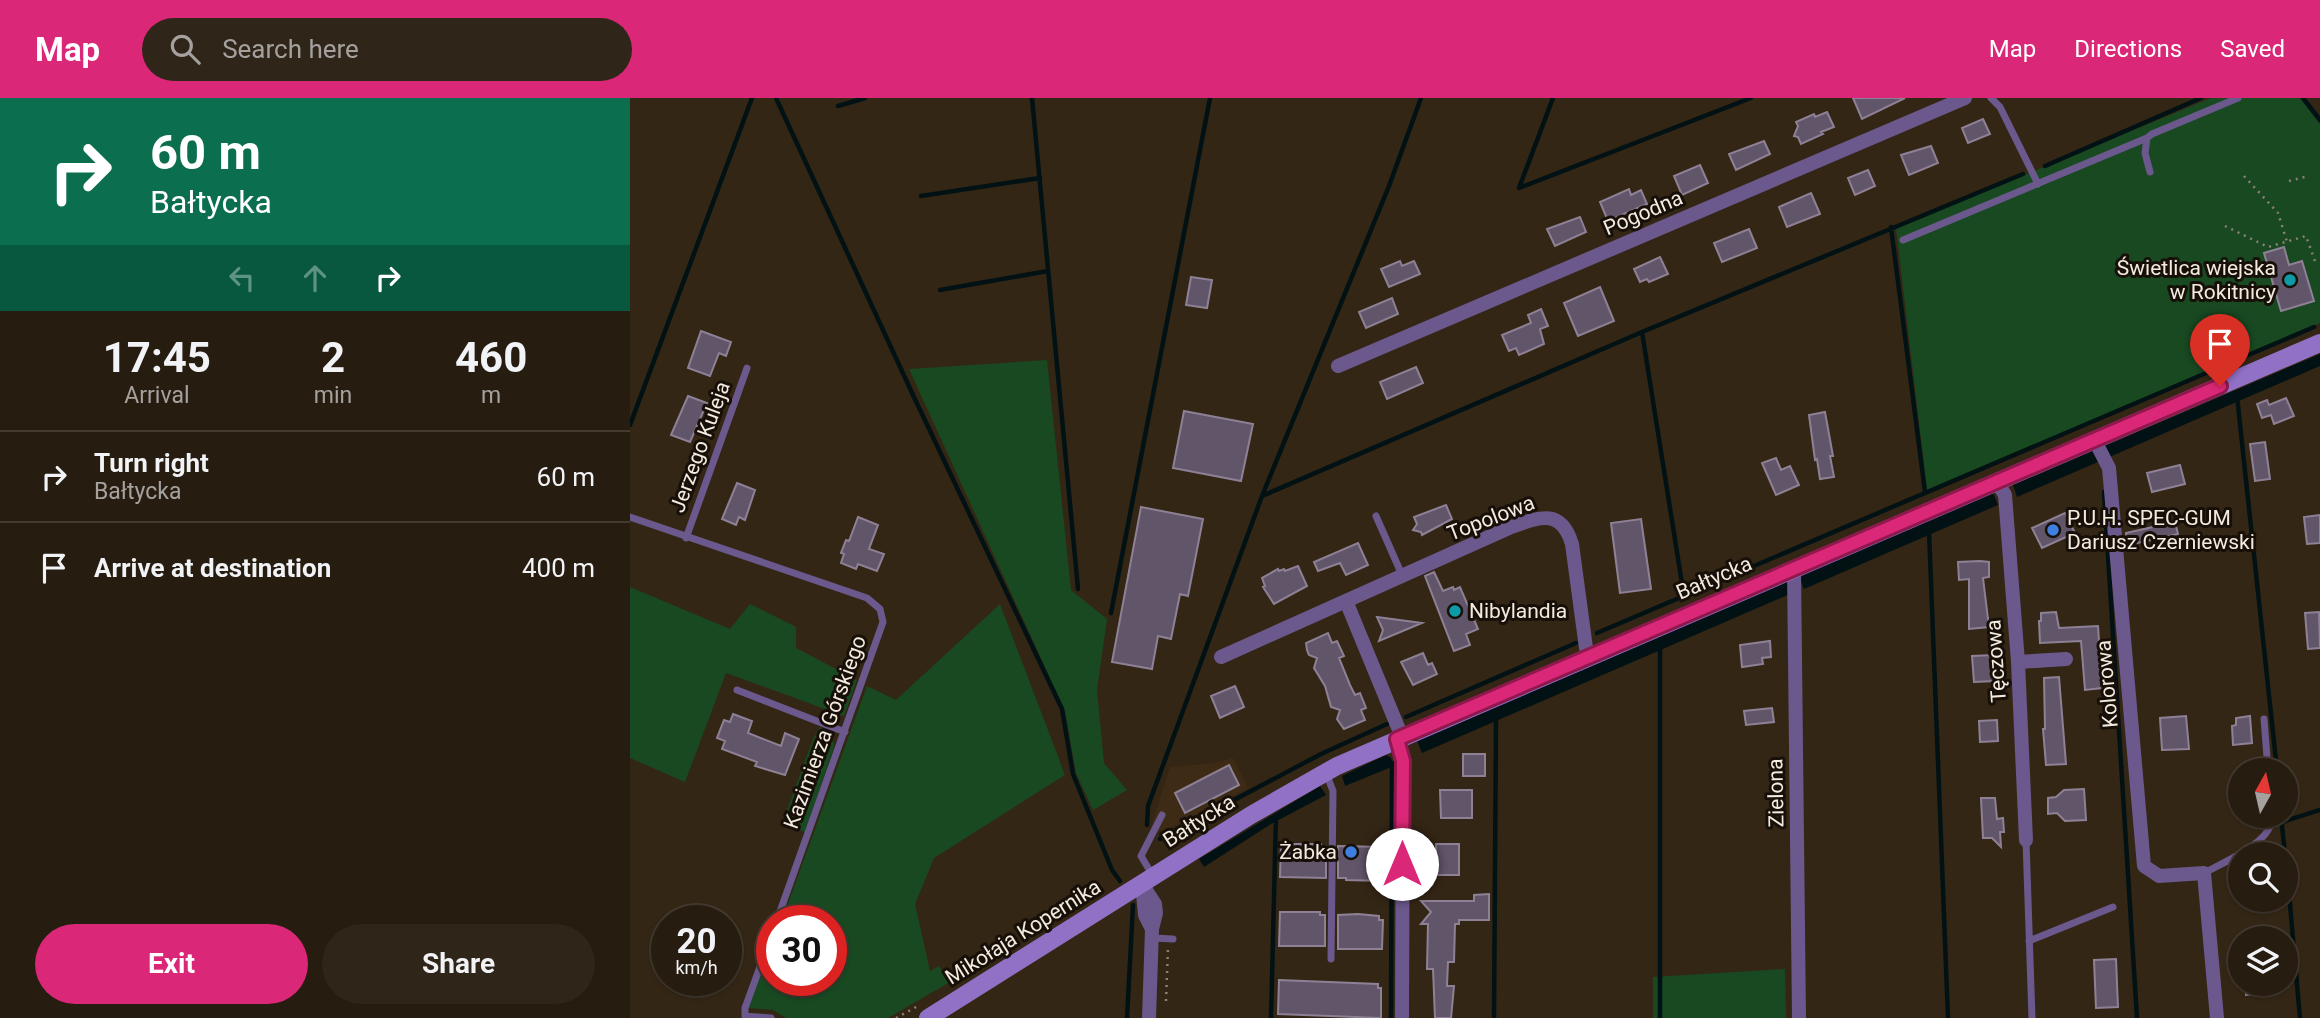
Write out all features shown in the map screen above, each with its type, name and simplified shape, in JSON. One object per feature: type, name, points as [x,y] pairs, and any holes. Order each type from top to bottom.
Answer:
[{"type":"main road","name":"Bałtycka","points":[[1147,881],[1325,772],[1794,568],[2097,443],[2320,343]]},
{"type":"main road","name":"Mikołaja Kopernika","points":[[928,1018],[1147,881]]},
{"type":"street","name":"Pogodna","points":[[1338,366],[1965,98]]},
{"type":"street","name":"Kolorowa","points":[[2097,443],[2107,461],[2144,866],[2159,876],[2204,873]]},
{"type":"street","name":"Tęczowa","points":[[1997,482],[2005,495],[2018,662],[2025,840]]},
{"type":"street","name":"Topolowa","points":[[1221,657],[1532,520],[1547,517],[1559,520],[1568,530],[1589,656]]},
{"type":"street","name":"Zielona","points":[[1794,568],[1799,1018]]},
{"type":"street","points":[[1346,601],[1400,738],[1403,761],[1402,1018]]},
{"type":"street","points":[[2018,662],[2066,659]]},
{"type":"street","points":[[2204,873],[2217,1018]]},
{"type":"street","points":[[1147,881],[1145,915],[1153,934],[1149,1018]]},
{"type":"lane","points":[[1991,98],[2000,107],[2038,184]]},
{"type":"lane","points":[[1903,240],[2238,98]]},
{"type":"lane","points":[[2147,138],[2145,153],[2150,172]]},
{"type":"lane","name":"Jerzego Kuleja","points":[[686,538],[747,368]]},
{"type":"lane","points":[[1376,516],[1403,576]]},
{"type":"lane","name":"Kazimierza Górskiego","points":[[630,517],[867,598],[880,608],[883,622],[782,905]]},
{"type":"lane","points":[[737,690],[845,732]]},
{"type":"lane","points":[[2264,719],[2267,758]]},
{"type":"lane","points":[[1325,772],[1333,791],[1331,959]]},
{"type":"lane","points":[[1147,881],[1141,856],[1162,815]]},
{"type":"lane","name":"Kolorowa","points":[[2204,873],[2262,839],[2269,828]]},
{"type":"lane","points":[[2025,840],[2032,1018]]},
{"type":"lane","points":[[2029,941],[2113,907]]},
{"type":"lane","points":[[1153,934],[1171,939]]},
{"type":"lane","points":[[756,978],[745,1008],[745,1016],[771,1018]]},
{"type":"path","points":[[2244,176],[2278,213],[2287,242]]},
{"type":"path","points":[[2289,181],[2308,176]]},
{"type":"path","points":[[2225,226],[2269,247],[2306,236],[2316,264]]},
{"type":"path","points":[[1165,1004],[1171,939]]},
{"type":"shaded area","points":[[2320,354],[2320,366],[2017,497],[2013,485]]},
{"type":"shaded area","points":[[1993,493],[1998,505],[1804,589],[1800,580],[1802,573]]},
{"type":"shaded area","points":[[1786,580],[1790,594],[1422,753],[1417,741]]},
{"type":"shaded area","points":[[1386,755],[1391,758],[1394,766],[1345,786],[1342,776]]},
{"type":"shaded area","points":[[1233,758],[1248,788],[1163,832],[1151,827],[1170,767],[1215,763]]},
{"type":"shaded area","points":[[1320,786],[1326,795],[1271,824],[1204,867],[1199,859]]},
{"type":"green space","points":[[2211,98],[2300,98],[2320,124],[2320,323],[1927,490],[1896,228]]},
{"type":"green space","points":[[1047,360],[1071,590],[1107,619],[1097,690],[1104,763],[1127,790],[1093,810],[1076,773],[1065,711],[909,369]]},
{"type":"green space","points":[[630,587],[730,629],[750,604],[796,627],[796,648],[857,680],[844,716],[726,673],[685,782],[630,758]]},
{"type":"green space","points":[[1000,604],[1065,775],[934,858],[915,904],[930,971],[939,966],[950,982],[888,1018],[786,1018],[773,1010],[748,1008],[756,987],[756,996],[847,996],[847,905],[787,905],[867,686],[896,700]]},
{"type":"green space","points":[[820,727],[832,734],[834,747],[805,832],[782,824],[813,739]]},
{"type":"green space","points":[[1785,969],[1786,1018],[1653,1018],[1653,977]]},
{"type":"building","points":[[1853,98],[1905,98],[1862,119]]},
{"type":"building","points":[[1827,112],[1834,127],[1801,144],[1798,137],[1794,136],[1798,126],[1796,122]]},
{"type":"building","points":[[1983,119],[1990,134],[1968,143],[1962,128]]},
{"type":"building","points":[[1764,141],[1770,154],[1736,170],[1729,154]]},
{"type":"building","points":[[1931,146],[1938,163],[1909,175],[1901,155]]},
{"type":"building","points":[[1700,165],[1708,183],[1682,195],[1674,176]]},
{"type":"building","points":[[1868,170],[1875,186],[1855,195],[1848,178]]},
{"type":"building","points":[[1629,189],[1631,195],[1641,190],[1647,204],[1608,221],[1600,202]]},
{"type":"building","points":[[1811,193],[1820,214],[1787,227],[1779,207]]},
{"type":"building","points":[[1580,217],[1586,232],[1555,246],[1547,229]]},
{"type":"building","points":[[1749,229],[1757,248],[1722,262],[1714,243]]},
{"type":"building","name":"Świetlica wiejska w Rokitnicy","points":[[2284,247],[2289,265],[2302,261],[2314,301],[2281,311],[2264,253]]},
{"type":"building","points":[[1660,257],[1668,274],[1649,282],[1647,279],[1640,282],[1634,269]]},
{"type":"building","points":[[1400,261],[1402,266],[1414,261],[1420,274],[1389,287],[1381,269]]},
{"type":"building","points":[[1191,277],[1212,280],[1207,308],[1186,305]]},
{"type":"building","points":[[1600,287],[1614,321],[1578,336],[1564,303]]},
{"type":"building","points":[[1392,298],[1398,314],[1366,328],[1359,312]]},
{"type":"building","points":[[1541,309],[1548,326],[1540,329],[1544,344],[1519,355],[1516,348],[1509,351],[1502,335],[1531,323],[1528,315]]},
{"type":"building","points":[[701,331],[731,342],[726,356],[719,353],[710,376],[688,368]]},
{"type":"building","points":[[1416,367],[1423,383],[1387,399],[1380,382]]},
{"type":"building","points":[[688,396],[707,403],[690,442],[671,435]]},
{"type":"building","points":[[2286,398],[2294,416],[2274,424],[2271,415],[2262,418],[2257,404],[2267,400],[2269,405]]},
{"type":"building","points":[[1184,411],[1253,424],[1241,481],[1173,468]]},
{"type":"building","points":[[1825,412],[1834,477],[1820,479],[1809,415]]},
{"type":"building","points":[[2265,442],[2270,479],[2255,481],[2250,444]]},
{"type":"building","points":[[1776,458],[1781,470],[1790,466],[1799,485],[1776,495],[1762,463]]},
{"type":"building","points":[[2180,465],[2185,484],[2152,492],[2147,473]]},
{"type":"building","points":[[737,483],[755,490],[745,520],[739,517],[736,525],[722,519]]},
{"type":"building","points":[[1446,505],[1452,519],[1422,535],[1421,532],[1413,530],[1417,524],[1414,517]]},
{"type":"building","points":[[1141,507],[1203,519],[1188,596],[1180,594],[1171,639],[1158,636],[1152,669],[1112,662]]},
{"type":"building","name":"P.U.H. SPEC-GUM Dariusz Czerniewski","points":[[2065,513],[2075,533],[2042,548],[2032,528]]},
{"type":"building","points":[[2320,515],[2320,543],[2307,544],[2304,517]]},
{"type":"building","points":[[858,517],[878,525],[869,549],[884,554],[877,571],[858,564],[856,569],[841,563],[844,554],[841,553],[846,540],[849,541]]},
{"type":"building","points":[[1641,519],[1651,589],[1620,593],[1611,523]]},
{"type":"building","points":[[2175,522],[2178,534],[2128,545],[2126,533]]},
{"type":"building","points":[[1358,543],[1368,565],[1346,575],[1340,563],[1318,571],[1314,562]]},
{"type":"building","points":[[1958,562],[1989,562],[1989,577],[1983,578],[1989,627],[1969,629],[1969,579],[1959,580]]},
{"type":"building","points":[[1298,566],[1307,586],[1274,604],[1263,587],[1262,578],[1278,569],[1285,571]]},
{"type":"building","name":"Nibylandia","points":[[1434,572],[1443,591],[1460,587],[1478,629],[1466,634],[1470,645],[1454,651],[1425,576]]},
{"type":"building","points":[[2056,612],[2059,628],[2098,626],[2102,688],[2085,690],[2081,641],[2040,643],[2041,613]]},
{"type":"building","points":[[2319,612],[2320,648],[2308,649],[2305,613]]},
{"type":"building","points":[[1377,617],[1422,623],[1379,641],[1383,630]]},
{"type":"building","points":[[1328,633],[1332,643],[1337,641],[1344,656],[1339,658],[1350,685],[1355,695],[1360,693],[1366,708],[1361,710],[1365,720],[1344,729],[1337,719],[1340,710],[1331,707],[1325,686],[1314,668],[1317,658],[1309,655],[1307,650],[1306,643]]},
{"type":"building","points":[[1770,641],[1771,657],[1762,658],[1763,664],[1742,667],[1740,645]]},
{"type":"building","points":[[1423,653],[1428,665],[1432,663],[1437,674],[1413,685],[1401,662]]},
{"type":"building","points":[[1994,655],[1995,681],[1974,682],[1972,656]]},
{"type":"building","points":[[2059,677],[2066,764],[2046,765],[2043,729],[2044,678]]},
{"type":"building","points":[[1235,686],[1244,707],[1220,718],[1211,696]]},
{"type":"building","points":[[1772,708],[1774,722],[1746,725],[1744,711]]},
{"type":"building","points":[[733,714],[752,721],[748,733],[781,746],[785,733],[799,739],[785,775],[755,766],[757,762],[722,749],[725,741],[717,738],[724,720],[730,722]]},
{"type":"building","points":[[2186,716],[2189,749],[2162,750],[2160,718]]},
{"type":"building","points":[[2250,716],[2252,743],[2233,745],[2232,726],[2236,725],[2236,718]]},
{"type":"building","points":[[1997,720],[1998,741],[1980,742],[1979,721]]},
{"type":"building","points":[[1463,754],[1485,754],[1485,776],[1463,776]]},
{"type":"building","points":[[1229,765],[1239,785],[1185,813],[1175,793]]},
{"type":"building","points":[[2084,789],[2086,820],[2065,821],[2057,813],[2048,814],[2048,798],[2056,797],[2064,790]]},
{"type":"building","points":[[1440,790],[1472,790],[1472,818],[1441,818]]},
{"type":"building","points":[[1981,798],[1995,798],[1997,819],[2003,818],[2001,847],[1992,838],[1983,838]]},
{"type":"building","points":[[1281,844],[1326,846],[1326,878],[1280,877]]},
{"type":"building","points":[[1436,844],[1459,844],[1459,875],[1427,875],[1428,855],[1436,855]]},
{"type":"building","points":[[1338,846],[1384,847],[1383,881],[1338,878]]},
{"type":"building","points":[[1489,894],[1489,920],[1459,920],[1459,924],[1455,924],[1454,962],[1448,962],[1447,986],[1454,986],[1451,1018],[1435,1018],[1433,969],[1427,969],[1428,924],[1421,924],[1431,912],[1421,901],[1474,901],[1474,895]]},
{"type":"building","points":[[1280,912],[1320,912],[1320,915],[1325,915],[1325,946],[1279,946]]},
{"type":"building","points":[[1338,915],[1379,916],[1379,920],[1383,920],[1382,949],[1338,949]]},
{"type":"building","points":[[2116,959],[2118,1007],[2096,1008],[2094,960]]},
{"type":"building","points":[[1279,980],[1378,984],[1378,988],[1381,988],[1381,1018],[1278,1014]]},
{"type":"waterway","points":[[630,425],[752,98]]},
{"type":"waterway","points":[[776,98],[1062,709],[1073,774],[1112,870],[1120,881]]},
{"type":"waterway","points":[[838,106],[865,98]]},
{"type":"waterway","points":[[1032,98],[1078,589]]},
{"type":"waterway","points":[[1111,613],[1210,98]]},
{"type":"waterway","points":[[1147,825],[1148,806],[1262,496],[1389,186],[1421,98]]},
{"type":"waterway","points":[[1553,98],[1519,188],[1751,98]]},
{"type":"waterway","points":[[2045,166],[2201,98]]},
{"type":"waterway","points":[[2303,98],[2320,120]]},
{"type":"waterway","points":[[1262,496],[1642,332],[2023,174]]},
{"type":"waterway","points":[[921,196],[1040,178]]},
{"type":"waterway","points":[[1891,227],[1925,492]]},
{"type":"waterway","points":[[940,290],[1048,271]]},
{"type":"waterway","points":[[1597,633],[2314,327]]},
{"type":"waterway","points":[[1642,332],[1684,596]]},
{"type":"waterway","points":[[2237,396],[2276,758]]},
{"type":"waterway","points":[[2104,492],[2137,1018]]},
{"type":"waterway","points":[[1929,531],[1948,1018]]},
{"type":"waterway","points":[[1406,717],[1576,643]]},
{"type":"waterway","points":[[1660,646],[1660,1018]]},
{"type":"waterway","points":[[1494,1018],[1496,718]]},
{"type":"waterway","points":[[1160,839],[1321,754],[1387,724]]},
{"type":"waterway","points":[[1391,1018],[1392,763]]},
{"type":"waterway","points":[[2298,817],[2320,810]]},
{"type":"waterway","points":[[1271,1018],[1276,817]]},
{"type":"waterway","points":[[2282,828],[2284,842]]},
{"type":"waterway","points":[[1127,1018],[1133,905]]},
{"type":"waterway","points":[[2291,912],[2300,1018]]},
{"type":"place","name":"Świetlica wiejska w Rokitnicy","points":[[2290,280]]},
{"type":"place","name":"P.U.H. SPEC-GUM Dariusz Czerniewski","points":[[2053,530]]},
{"type":"place","name":"Nibylandia","points":[[1455,611]]},
{"type":"place","name":"Żabka","points":[[1351,852]]},
{"type":"route","points":[[1402,864],[1403,761],[1397,739],[2220,386]]}]
